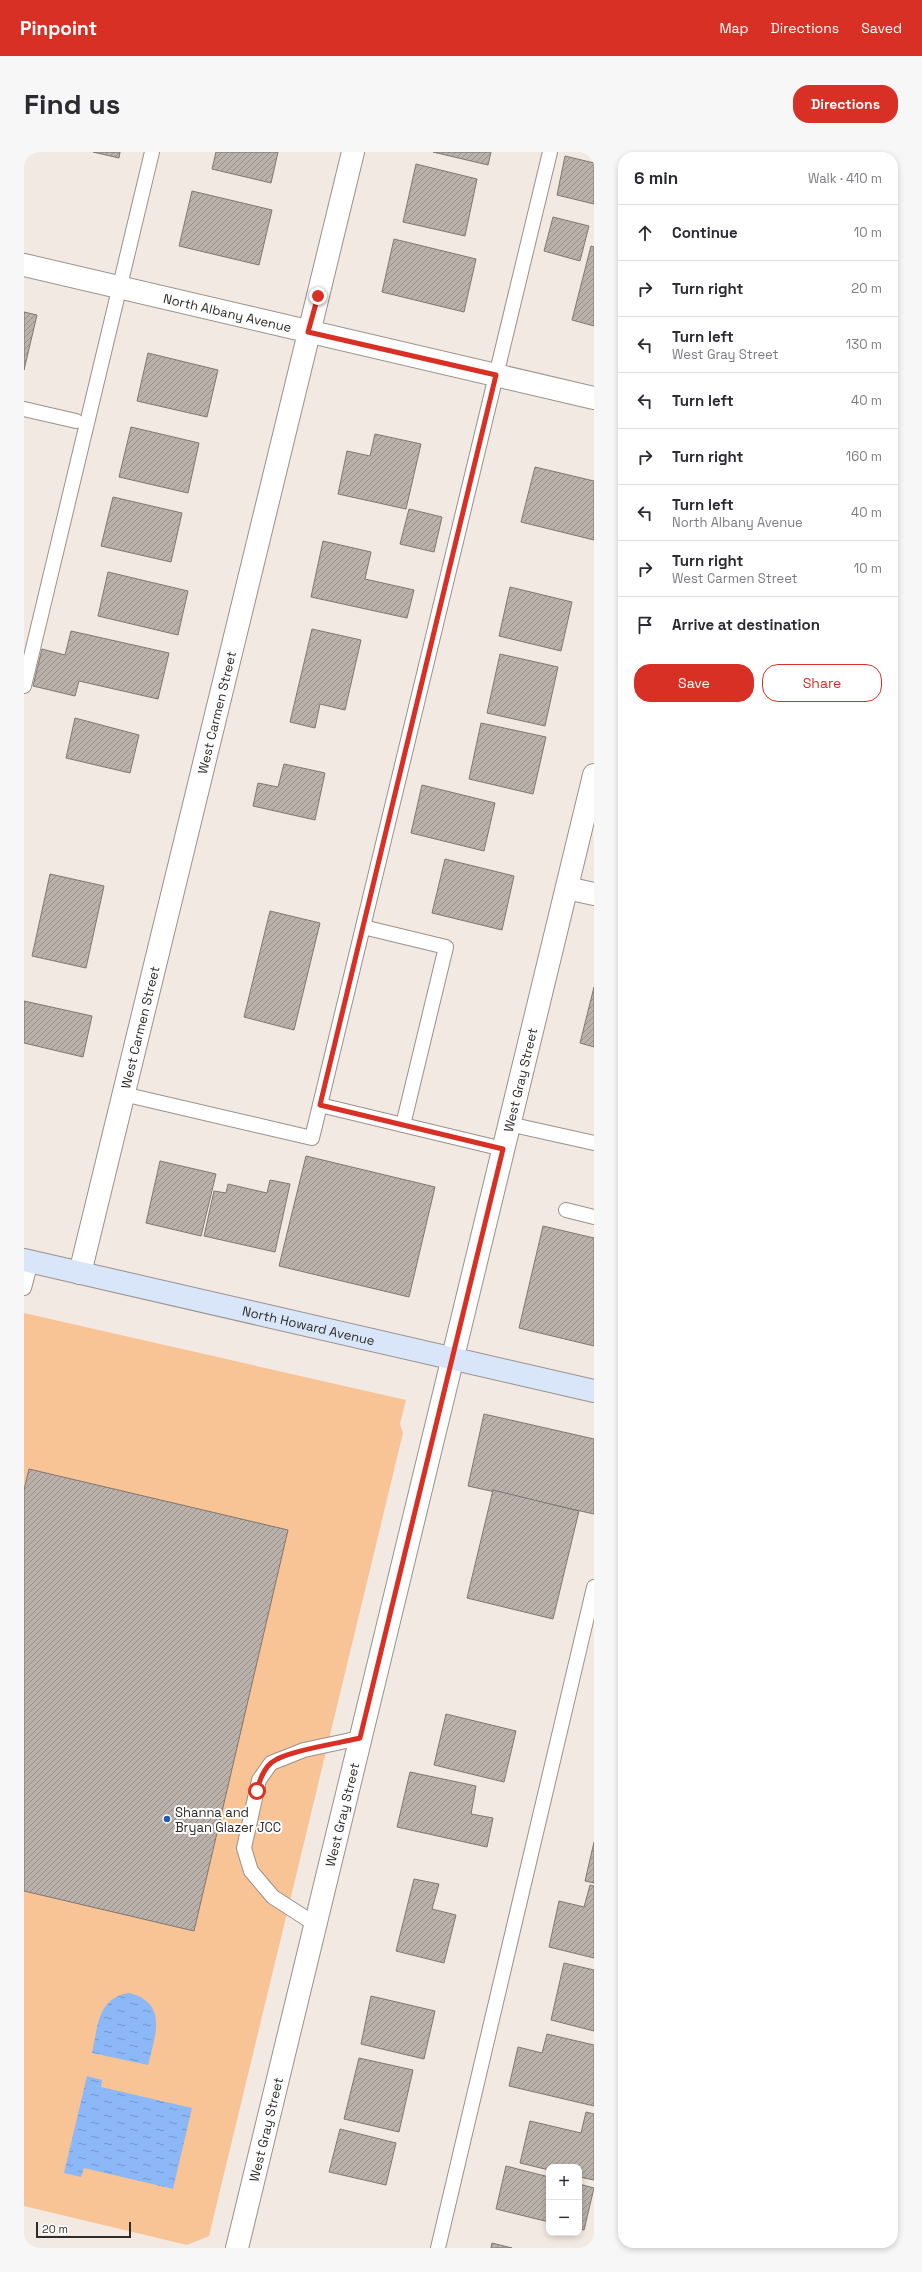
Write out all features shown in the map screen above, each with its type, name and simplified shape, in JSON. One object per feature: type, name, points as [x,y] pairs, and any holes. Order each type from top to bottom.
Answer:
[{"type":"main road","name":"North Howard Avenue","points":[[27,1260],[594,1391]]},
{"type":"street","name":"West Carmen Street","points":[[80,1273],[352,152]]},
{"type":"street","name":"North Albany Avenue","points":[[24,265],[594,398]]},
{"type":"street","name":"West Gray Street","points":[[237,2248],[594,775]]},
{"type":"street","points":[[567,888],[594,894]]},
{"type":"lane","points":[[24,686],[152,152]]},
{"type":"lane","points":[[124,1094],[312,1138],[550,152]]},
{"type":"lane","points":[[24,409],[76,422]]},
{"type":"lane","points":[[363,927],[446,947],[403,1125]]},
{"type":"lane","points":[[320,1105],[503,1149]]},
{"type":"lane","points":[[509,1124],[594,1142]]},
{"type":"lane","points":[[566,1210],[594,1217]]},
{"type":"lane","points":[[24,1288],[27,1260]]},
{"type":"lane","points":[[438,2248],[594,1587]]},
{"type":"lane","points":[[315,1924],[274,1897],[251,1871],[244,1848],[260,1780],[271,1763],[304,1750],[360,1738]]},
{"type":"shaded area","name":"Shanna and Bryan Glazer JCC","points":[[24,1313],[406,1400],[400,1424],[403,1433],[209,2236],[187,2245],[24,2206]]},
{"type":"water","points":[[129,1993],[142,1998],[150,2004],[154,2013],[156,2032],[148,2065],[92,2053],[98,2024],[105,2007],[118,1996]]},
{"type":"water","points":[[87,2076],[102,2080],[101,2087],[192,2108],[173,2189],[84,2168],[81,2177],[64,2173]]},
{"type":"building","points":[[93,152],[120,152],[119,158]]},
{"type":"building","points":[[216,152],[278,152],[271,183],[212,169]]},
{"type":"building","points":[[433,152],[491,152],[488,165]]},
{"type":"building","points":[[565,156],[594,163],[594,204],[557,195]]},
{"type":"building","points":[[416,164],[477,179],[465,236],[403,222]]},
{"type":"building","points":[[192,191],[272,210],[259,265],[179,246]]},
{"type":"building","points":[[553,217],[589,226],[580,261],[544,251]]},
{"type":"building","points":[[394,239],[476,259],[464,312],[382,292]]},
{"type":"building","points":[[591,246],[594,247],[594,326],[572,320]]},
{"type":"building","points":[[24,312],[37,315],[24,370]]},
{"type":"building","points":[[148,353],[218,370],[207,417],[137,401]]},
{"type":"building","points":[[131,427],[199,443],[188,493],[119,477]]},
{"type":"building","points":[[375,434],[421,444],[406,509],[338,494],[347,451],[370,456]]},
{"type":"building","points":[[535,467],[594,481],[594,540],[521,522]]},
{"type":"building","points":[[113,497],[182,513],[171,562],[101,546]]},
{"type":"building","points":[[409,509],[442,517],[434,552],[400,544]]},
{"type":"building","points":[[323,541],[371,552],[365,579],[414,590],[407,618],[311,597]]},
{"type":"building","points":[[108,572],[188,591],[178,635],[98,616]]},
{"type":"building","points":[[510,587],[572,602],[561,651],[499,636]]},
{"type":"building","points":[[312,629],[361,640],[345,710],[320,704],[315,728],[290,722]]},
{"type":"building","points":[[71,631],[169,653],[158,699],[79,681],[75,696],[33,686],[42,649],[65,655]]},
{"type":"building","points":[[500,654],[558,667],[545,726],[487,713]]},
{"type":"building","points":[[75,718],[139,735],[130,773],[66,758]]},
{"type":"building","points":[[481,723],[546,737],[533,794],[469,779]]},
{"type":"building","points":[[284,764],[325,773],[315,820],[253,806],[258,783],[278,787]]},
{"type":"building","points":[[422,785],[495,803],[484,851],[411,833]]},
{"type":"building","points":[[445,859],[514,876],[502,930],[432,913]]},
{"type":"building","points":[[50,874],[104,886],[86,968],[32,956]]},
{"type":"building","points":[[270,911],[320,923],[294,1030],[244,1017]]},
{"type":"building","points":[[594,987],[594,1047],[580,1043]]},
{"type":"building","points":[[24,1001],[92,1016],[83,1057],[24,1043]]},
{"type":"building","points":[[306,1156],[435,1187],[409,1297],[279,1266]]},
{"type":"building","points":[[160,1161],[216,1174],[201,1236],[146,1223]]},
{"type":"building","points":[[270,1180],[290,1184],[275,1252],[204,1236],[214,1191],[226,1193],[228,1184],[267,1193]]},
{"type":"building","points":[[543,1226],[594,1238],[594,1346],[519,1328]]},
{"type":"building","points":[[484,1414],[594,1439],[594,1514],[468,1486]]},
{"type":"building","points":[[29,1469],[288,1530],[194,1931],[24,1891],[24,1490]]},
{"type":"building","points":[[493,1490],[579,1511],[553,1619],[467,1598]]},
{"type":"building","points":[[446,1714],[516,1731],[504,1782],[434,1765]]},
{"type":"building","points":[[410,1772],[476,1786],[471,1814],[493,1818],[487,1847],[397,1827]]},
{"type":"building","points":[[594,1842],[594,1883],[585,1881]]},
{"type":"building","points":[[414,1879],[439,1884],[432,1909],[456,1915],[444,1963],[396,1951]]},
{"type":"building","points":[[590,1885],[594,1886],[594,1958],[549,1947],[559,1901],[584,1907]]},
{"type":"building","points":[[564,1963],[594,1970],[594,2031],[551,2020]]},
{"type":"building","points":[[371,1996],[435,2011],[424,2059],[361,2044]]},
{"type":"building","points":[[547,2034],[594,2045],[594,2106],[509,2086],[518,2047],[542,2053]]},
{"type":"building","points":[[359,2058],[413,2070],[399,2132],[344,2119]]},
{"type":"building","points":[[586,2112],[594,2114],[594,2180],[582,2178],[582,2164],[546,2164],[546,2169],[520,2163],[530,2121],[581,2133]]},
{"type":"building","points":[[340,2129],[396,2143],[386,2185],[329,2172]]},
{"type":"building","points":[[506,2166],[546,2176],[546,2221],[496,2209]]},
{"type":"building","points":[[582,2185],[594,2188],[584,2230],[582,2230]]},
{"type":"building","points":[[492,2243],[512,2248],[491,2248]]},
{"type":"place","name":"Shanna and Bryan Glazer JCC","points":[[167,1819]]},
{"type":"route","points":[[257,1791],[260,1780],[271,1763],[304,1750],[360,1738],[503,1149],[320,1105],[496,375],[308,332],[318,296]]}]
